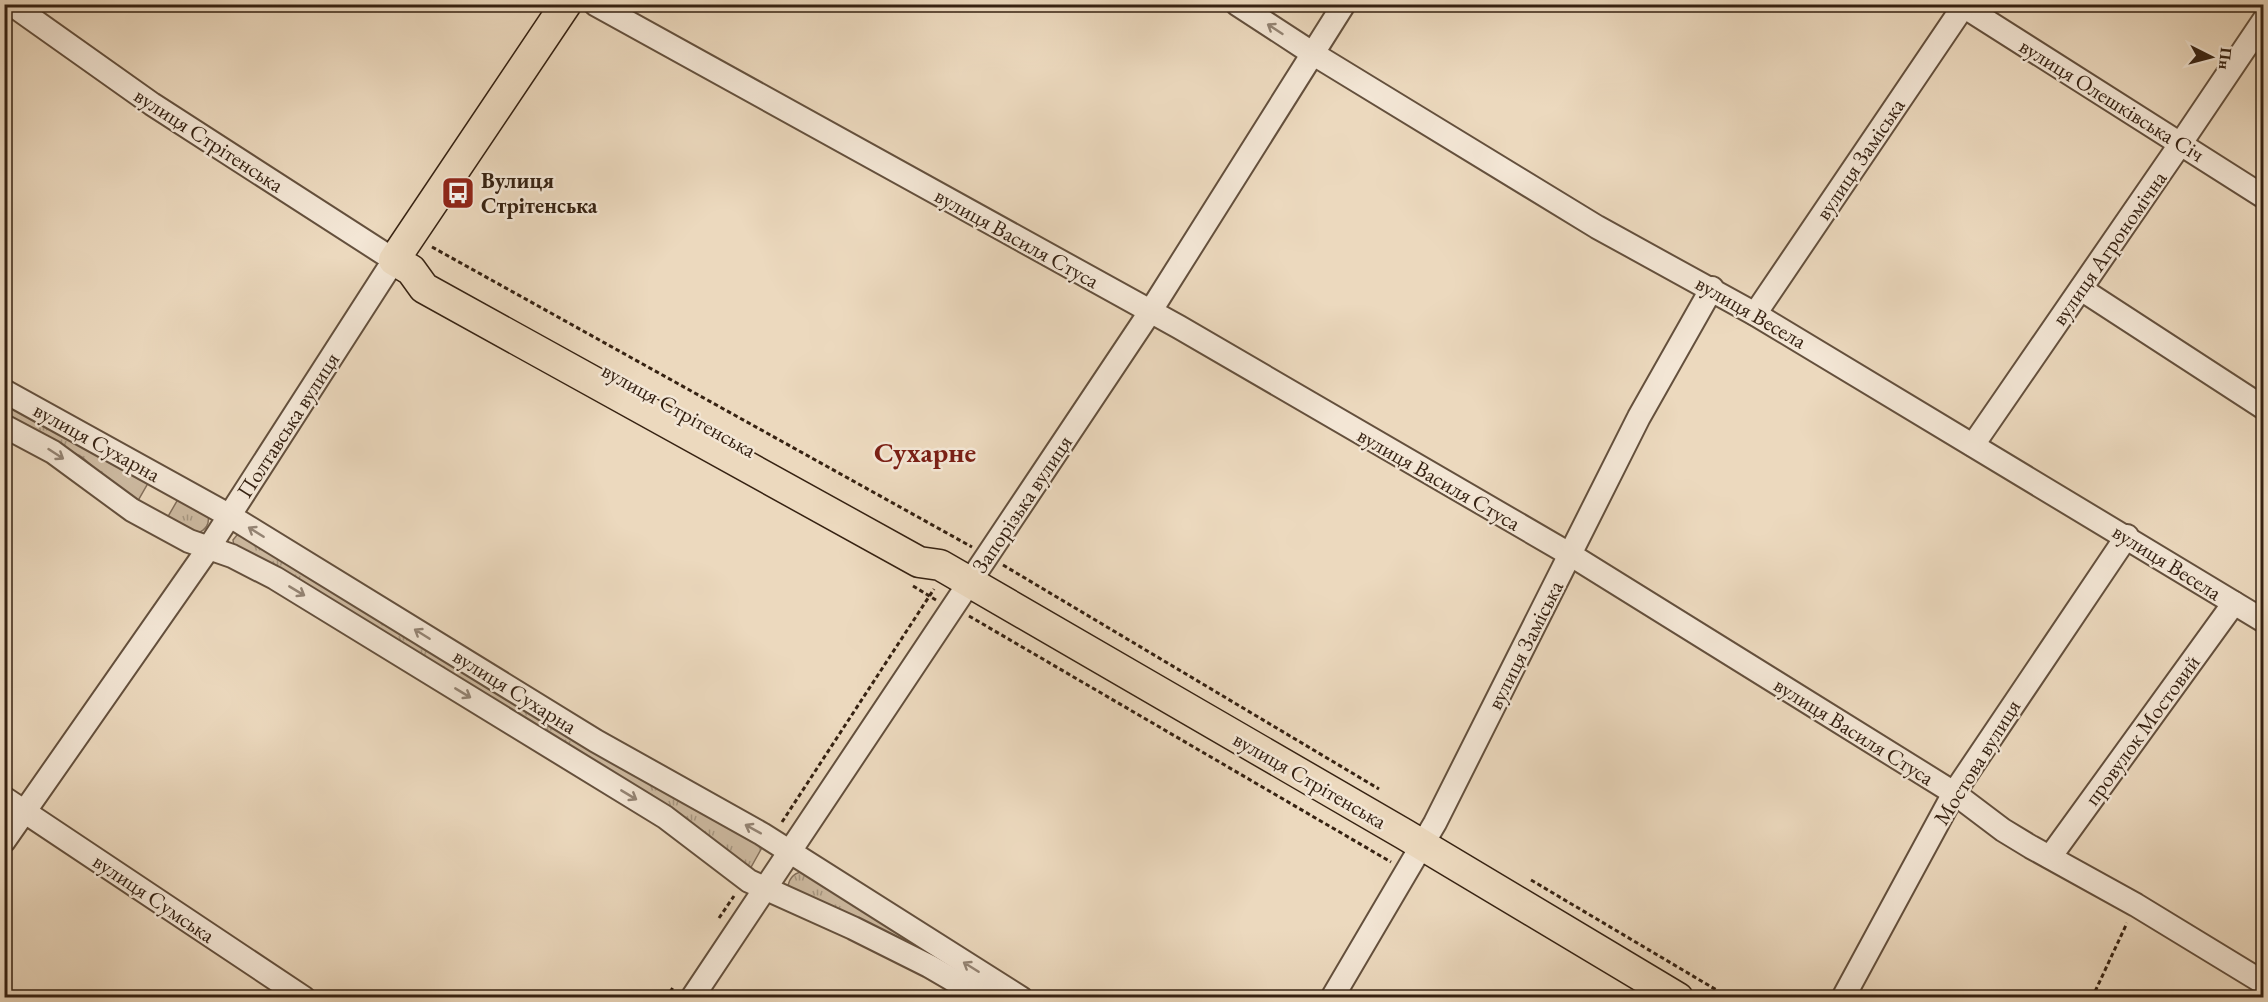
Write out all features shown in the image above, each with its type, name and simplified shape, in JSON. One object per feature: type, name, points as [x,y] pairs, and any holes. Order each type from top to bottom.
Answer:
[{"type":"main road","name":"Полтавська вулиця","points":[[402,265],[410,234],[566,4]]},
{"type":"main road","name":"вулиця Стрітенська","points":[[402,265],[436,272],[926,549],[952,572],[1421,845],[1678,998]]},
{"type":"street","name":"вулиця Стрітенська","points":[[11,4],[152,104],[402,265]]},
{"type":"street","name":"вулиця Василя Стуса","points":[[595,4],[1150,312],[1571,555],[1954,793],[2003,830],[2136,905],[2264,983]]},
{"type":"street","name":"вулиця Весела","points":[[1237,4],[1312,53],[1598,227],[1712,288],[2127,536],[2264,621]]},
{"type":"street","name":"Запорізька вулиця","points":[[692,998],[952,609],[952,572],[987,555],[1150,312],[1344,4]]},
{"type":"street","name":"вулиця Олешківська Січ","points":[[1963,5],[2264,197]]},
{"type":"street","name":"вулиця Заміська","points":[[1755,314],[1963,5]]},
{"type":"street","name":"вулиця Агрономічна","points":[[1973,445],[2264,20]]},
{"type":"street","name":"Полтавська вулиця","points":[[4,841],[208,549],[402,265]]},
{"type":"street","name":"вулиця Заміська","points":[[1332,998],[1435,823],[1639,417],[1712,288]]},
{"type":"street","points":[[2081,289],[2264,408]]},
{"type":"street","name":"вулиця Сухарна","points":[[4,391],[230,516],[596,741],[770,840],[988,992]]},
{"type":"street","name":"вулиця Сухарна","points":[[4,426],[53,452],[132,510],[189,541],[232,556],[275,578],[665,817],[749,881],[988,992],[1021,998]]},
{"type":"street","name":"Мостова вулиця","points":[[1844,998],[1954,793],[2127,536]]},
{"type":"street","name":"провулок Мостовий","points":[[2050,857],[2234,603]]},
{"type":"street","name":"вулиця Сумська","points":[[4,798],[304,998]]},
{"type":"path","points":[[410,234],[463,266],[987,555],[1386,794]]},
{"type":"path","points":[[770,840],[930,596]]},
{"type":"path","points":[[952,609],[976,620],[1406,871]]},
{"type":"path","points":[[1525,876],[1730,998]]},
{"type":"path","points":[[2091,998],[2136,905]]},
{"type":"green space","points":[[4,401],[151,478],[136,504],[82,457],[5,416]]},
{"type":"green space","points":[[181,494],[208,514],[207,526],[197,534],[166,520]]},
{"type":"green space","points":[[237,535],[245,537],[764,844],[750,869],[234,546],[233,540]]},
{"type":"green space","points":[[806,871],[974,976],[788,887],[793,876]]},
{"type":"place","name":"Вулиця Стрітенська","points":[[458,193]]},
{"type":"district","name":"Сухарне","points":[[925,452]]}]
